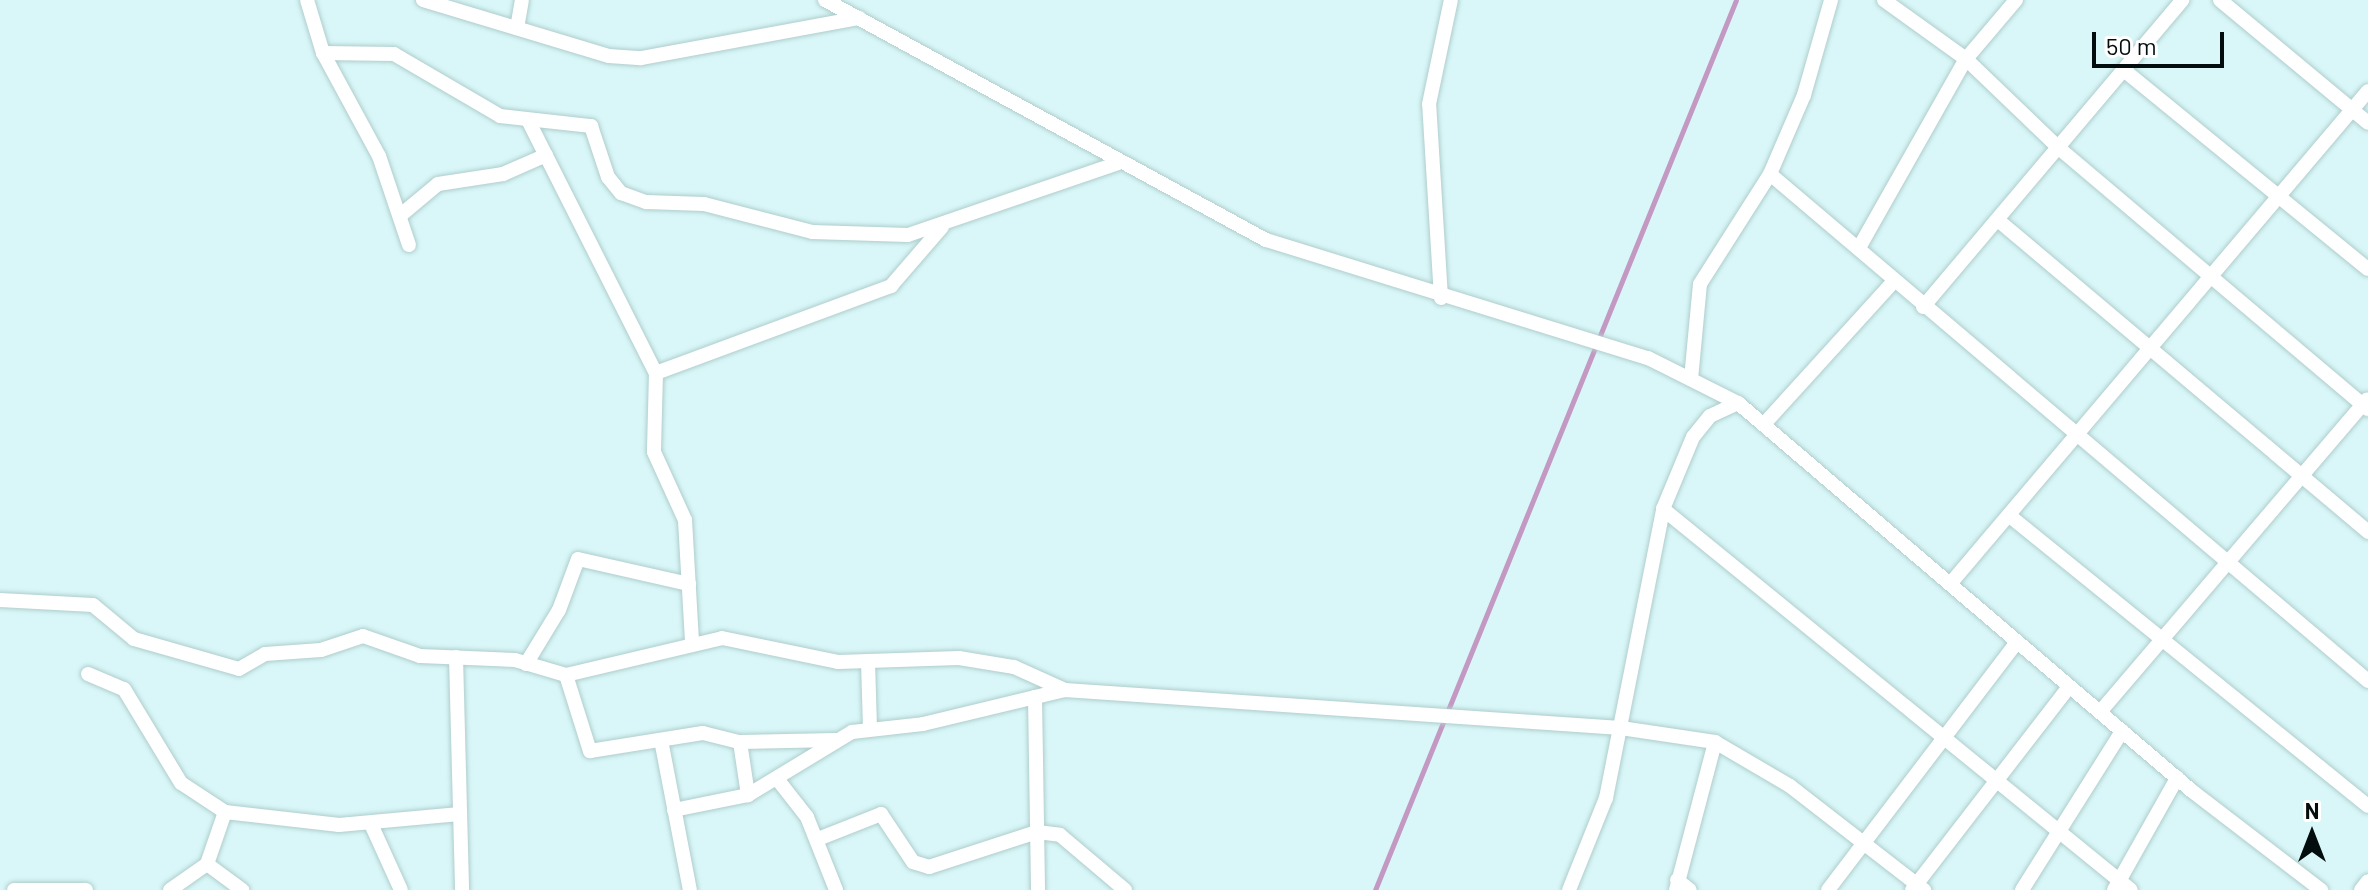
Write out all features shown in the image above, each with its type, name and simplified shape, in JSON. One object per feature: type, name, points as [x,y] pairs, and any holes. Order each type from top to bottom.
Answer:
[{"type":"street","points":[[307,0],[323,53],[367,129],[402,214],[409,245]]},
{"type":"street","points":[[423,0],[517,28],[641,58],[859,18]]},
{"type":"street","points":[[517,28],[522,0]]},
{"type":"street","points":[[825,0],[1118,163],[1266,240],[1441,298],[1648,358],[1738,403],[2177,778],[2321,890]]},
{"type":"street","points":[[1441,298],[1429,104],[1451,0]]},
{"type":"street","points":[[1691,379],[1700,284],[1770,174],[1804,95],[1831,0]]},
{"type":"street","points":[[1884,0],[1966,59],[2060,149],[2366,404],[2299,474],[2100,712]]},
{"type":"street","points":[[1860,246],[1966,59],[2016,0]]},
{"type":"street","points":[[1923,307],[2060,149],[2182,0]]},
{"type":"street","points":[[2220,0],[2368,123]]},
{"type":"street","points":[[323,53],[394,54],[479,106],[529,122],[591,126],[608,177],[621,193],[646,202],[704,204],[842,235],[908,235],[942,227],[1118,163]]},
{"type":"street","points":[[2125,71],[2368,269]]},
{"type":"street","points":[[1950,584],[2011,517],[2368,91]]},
{"type":"street","points":[[529,122],[656,373],[654,452],[680,498],[692,641]]},
{"type":"street","points":[[402,214],[438,184],[503,174],[546,155]]},
{"type":"street","points":[[1770,174],[1860,246],[1923,307],[2078,434],[2368,681]]},
{"type":"street","points":[[1999,221],[2152,346],[2368,532]]},
{"type":"street","points":[[656,373],[891,286],[942,227]]},
{"type":"street","points":[[1764,424],[1894,281]]},
{"type":"street","points":[[1569,890],[1596,828],[1621,728],[1663,509],[1693,437],[1710,416],[1738,403]]},
{"type":"street","points":[[1663,509],[2059,831],[2122,887],[2177,778]]},
{"type":"street","points":[[2011,517],[2159,641],[2368,806]]},
{"type":"street","points":[[526,664],[559,610],[578,559],[689,584]]},
{"type":"street","points":[[0,600],[93,605],[134,639],[239,669],[265,654],[321,650],[363,636],[407,653],[526,664],[566,675],[692,641],[722,638],[806,658],[868,661],[959,658],[1014,667],[1065,690]]},
{"type":"street","points":[[1828,890],[1947,740],[2016,643]]},
{"type":"street","points":[[456,657],[452,717],[462,890]]},
{"type":"street","points":[[868,661],[870,729]]},
{"type":"street","points":[[88,674],[124,689],[181,783],[225,812],[371,824],[460,814]]},
{"type":"street","points":[[566,675],[586,749],[722,733],[740,742],[835,740],[870,729],[923,724],[1065,690],[1621,728],[1715,742],[1867,842],[1917,888],[1995,779],[2069,687]]},
{"type":"street","points":[[1035,697],[1038,890]]},
{"type":"street","points":[[2022,890],[2122,731]]},
{"type":"street","points":[[661,740],[690,890]]},
{"type":"street","points":[[674,810],[748,795],[778,780],[835,740]]},
{"type":"street","points":[[740,742],[748,795]]},
{"type":"street","points":[[1690,890],[1676,885],[1715,742]]},
{"type":"street","points":[[778,780],[818,839],[836,890]]},
{"type":"street","points":[[170,890],[207,864],[225,812]]},
{"type":"street","points":[[818,839],[881,814],[913,862],[929,867],[1037,832],[1075,840],[1125,890]]},
{"type":"street","points":[[371,824],[401,890]]},
{"type":"street","points":[[207,864],[242,890]]},
{"type":"street","points":[[2361,890],[2368,881]]},
{"type":"street","points":[[14,890],[31,884],[86,890]]},
{"type":"waterway","points":[[1375,890],[1736,0]]}]
